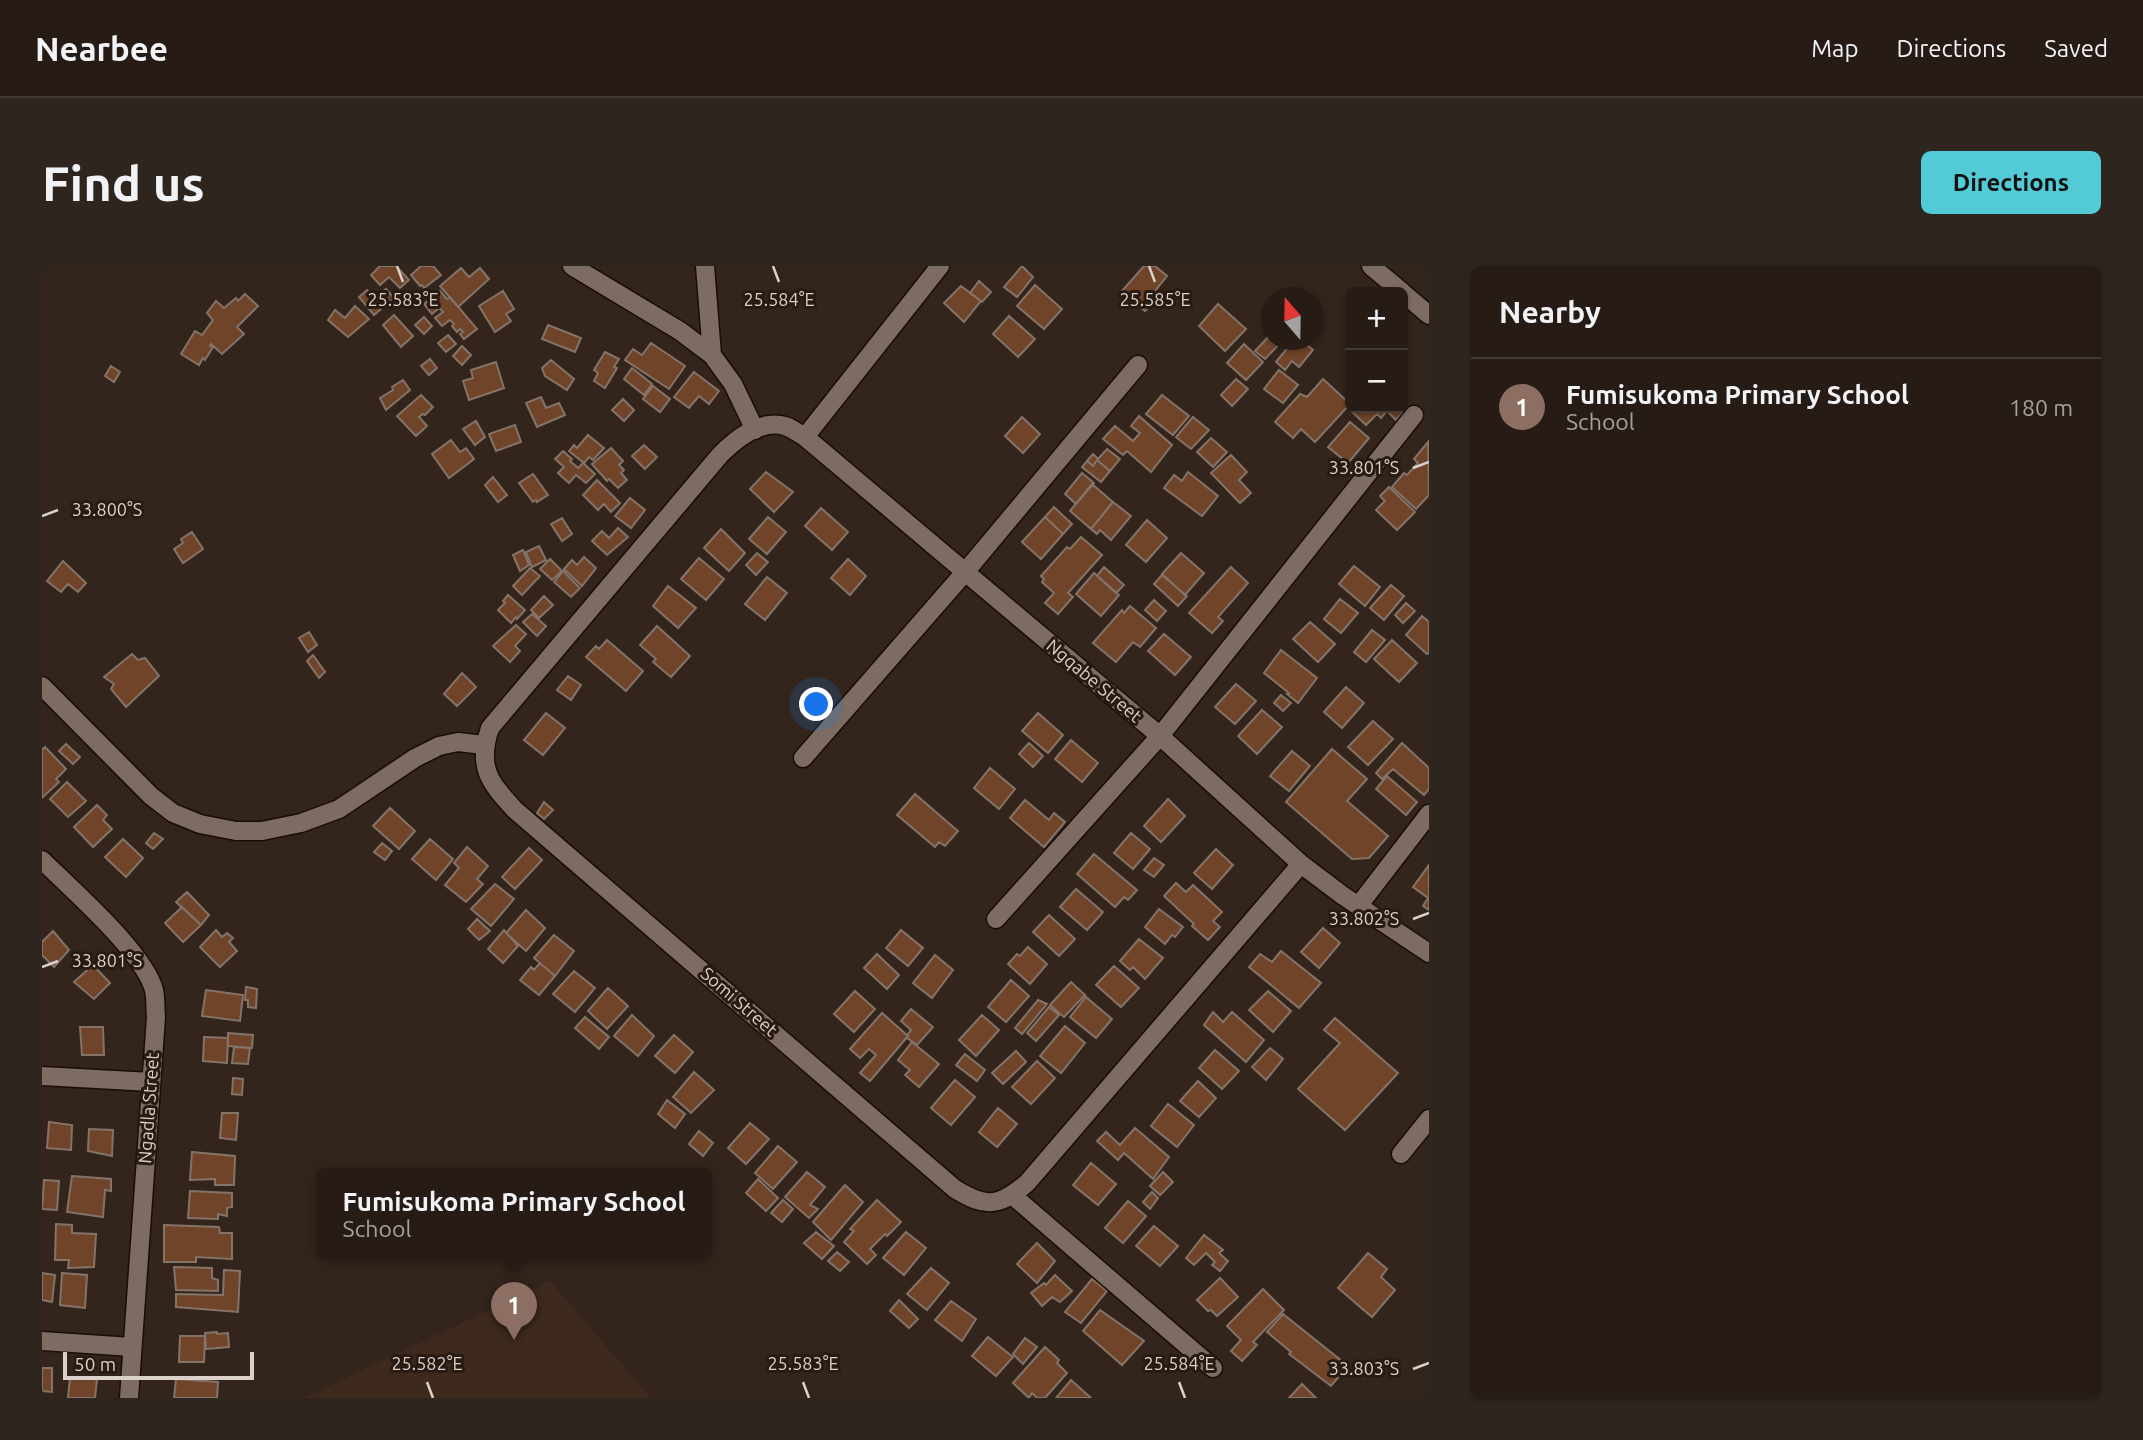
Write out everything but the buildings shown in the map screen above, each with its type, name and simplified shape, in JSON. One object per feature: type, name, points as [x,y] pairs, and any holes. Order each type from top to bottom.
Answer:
[{"type":"street","points":[[42,687],[151,796],[173,813],[200,824],[236,831],[262,831],[301,823],[339,809],[415,758],[439,746],[458,742],[484,745],[490,728],[720,455],[738,438],[755,430],[733,384],[712,355],[680,331],[572,266]]},
{"type":"street","points":[[705,266],[712,355]]},
{"type":"street","points":[[805,437],[940,266]]},
{"type":"street","points":[[1371,266],[1395,287]]},
{"type":"street","points":[[1408,298],[1429,315]]},
{"type":"street","points":[[803,758],[966,571],[1138,365]]},
{"type":"street","points":[[996,919],[1160,736],[1414,415]]},
{"type":"street","name":"Ngqabe Street","points":[[755,430],[774,425],[786,426],[805,437],[1160,736],[1301,864],[1429,953]]},
{"type":"street","name":"Somi Street","points":[[484,745],[486,768],[494,787],[515,810],[956,1189],[974,1200],[994,1204],[1012,1195]]},
{"type":"street","points":[[1359,905],[1429,814]]},
{"type":"street","name":"Ngadla Street","points":[[42,860],[103,920],[143,967],[153,990],[156,1017],[129,1398]]},
{"type":"street","points":[[1213,1368],[1012,1195],[1027,1183],[1048,1159],[1301,864]]},
{"type":"street","points":[[42,1076],[151,1082]]},
{"type":"street","points":[[1401,1154],[1429,1119]]},
{"type":"street","points":[[42,1341],[132,1347]]},
{"type":"shaded area","points":[[550,1281],[651,1398],[304,1398]]},
{"type":"place","name":"Fumisukoma Primary School","points":[[514,1340]]}]
